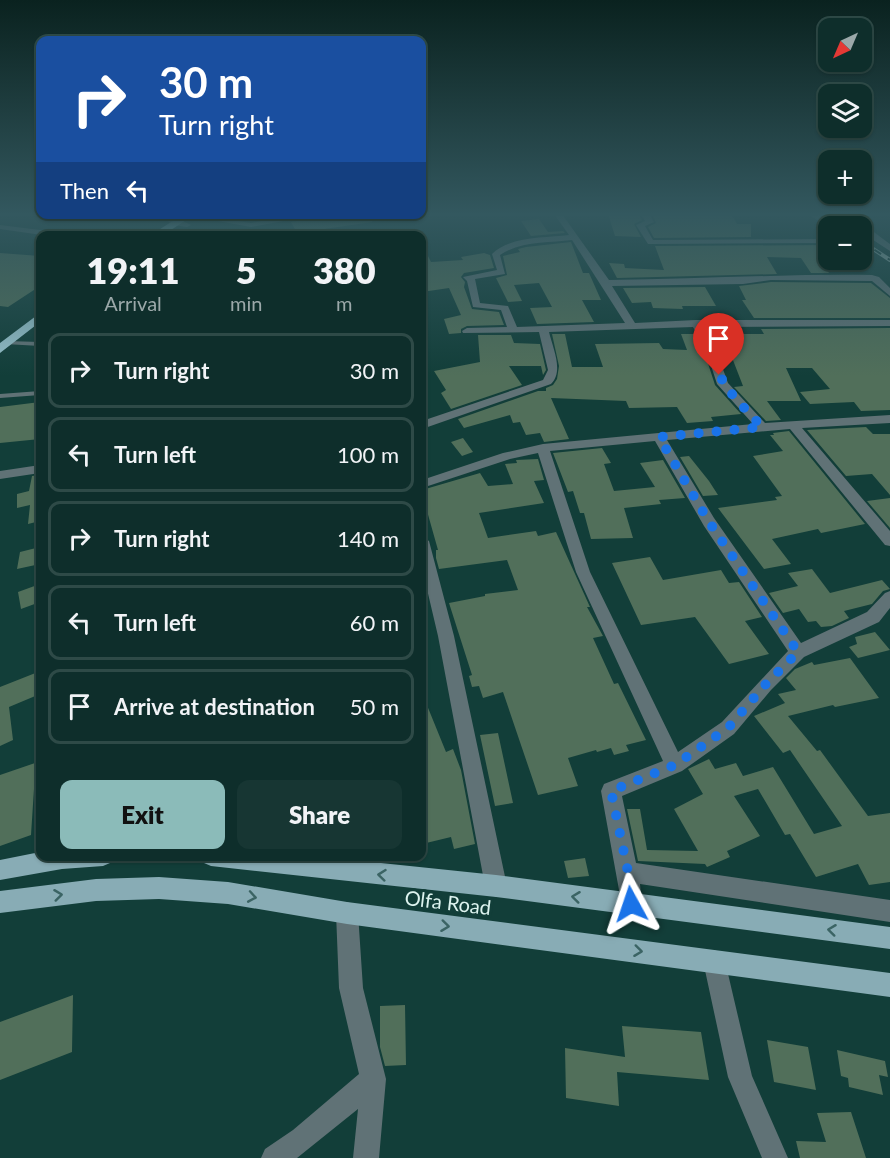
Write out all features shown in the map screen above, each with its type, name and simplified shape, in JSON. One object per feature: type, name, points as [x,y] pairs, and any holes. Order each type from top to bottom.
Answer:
[{"type":"highway","points":[[2,344],[36,311]]},
{"type":"highway","points":[[2,344],[36,320]]},
{"type":"main road","points":[[0,870],[46,861]]},
{"type":"main road","points":[[294,861],[890,938]]},
{"type":"main road","name":"Olfa Road","points":[[0,902],[96,890],[159,888],[228,893],[347,913],[890,985]]},
{"type":"street","points":[[501,268],[502,272],[467,277],[471,280],[476,305],[506,308],[513,330]]},
{"type":"street","points":[[596,268],[632,326]]},
{"type":"street","points":[[606,283],[743,281],[771,277],[872,278],[890,293]]},
{"type":"street","points":[[467,331],[696,323],[890,322]]},
{"type":"street","points":[[696,323],[711,350],[723,384],[762,427]]},
{"type":"street","points":[[426,423],[547,382],[552,377],[553,370],[544,330]]},
{"type":"street","points":[[426,483],[507,456],[543,448],[762,427],[890,420]]},
{"type":"street","points":[[794,426],[890,541]]},
{"type":"street","points":[[659,437],[709,522],[798,652]]},
{"type":"street","points":[[543,448],[584,572],[675,765]]},
{"type":"street","points":[[0,475],[36,470]]},
{"type":"street","points":[[426,557],[446,636],[496,886]]},
{"type":"street","points":[[631,904],[628,872],[611,791],[675,765],[728,728],[765,685],[798,652],[873,617],[890,597]]},
{"type":"street","points":[[628,872],[890,911]]},
{"type":"street","points":[[347,913],[351,988],[373,1079],[366,1158]]},
{"type":"street","points":[[714,961],[741,1077],[775,1158]]},
{"type":"street","points":[[274,1158],[302,1139],[373,1079]]},
{"type":"lane","points":[[2,344],[36,344]]},
{"type":"lane","points":[[0,396],[36,393]]},
{"type":"building","points":[[0,268],[36,268],[36,289],[8,307],[0,306]]},
{"type":"building","points":[[426,268],[494,268],[464,273],[461,277],[465,282],[464,287],[472,309],[499,312],[504,325],[467,326],[461,329],[461,333],[449,334],[444,319],[461,315],[449,288],[426,291]]},
{"type":"building","points":[[506,268],[581,268],[583,273],[589,273],[601,300],[582,300],[594,322],[537,324],[530,308],[552,307],[539,283],[514,285],[522,301],[508,302],[496,278],[507,275]]},
{"type":"building","points":[[612,268],[664,270],[663,268],[773,268],[777,274],[617,278]]},
{"type":"building","points":[[808,268],[827,270],[829,273],[811,273]]},
{"type":"building","points":[[771,282],[871,283],[890,298],[890,318],[754,318],[742,300],[746,300],[739,286]]},
{"type":"building","points":[[705,287],[716,306],[682,306],[683,309],[653,308],[651,302],[632,303],[623,288]]},
{"type":"building","points":[[890,328],[890,410],[861,411],[854,402],[810,404],[800,392],[830,389],[812,368],[786,368],[801,401],[767,401],[781,420],[766,421],[734,387],[743,386],[731,355],[720,355],[710,334],[764,334],[761,329]]},
{"type":"building","points":[[552,334],[565,334],[572,367],[603,367],[595,344],[659,343],[663,349],[687,350],[681,334],[694,334],[704,351],[715,385],[741,414],[711,417],[713,421],[687,423],[677,407],[629,408],[626,401],[551,398],[569,439],[544,442],[540,433],[526,435],[520,422],[513,423],[510,415],[464,428],[458,419],[538,391],[546,391],[546,388],[553,385],[557,379],[559,366]]},
{"type":"building","points":[[478,335],[511,335],[514,343],[540,344],[546,370],[543,375],[541,366],[509,366],[522,385],[451,409],[441,393],[446,390],[434,371],[480,362]]},
{"type":"building","points":[[36,402],[36,439],[0,443],[0,407]]},
{"type":"building","points":[[866,427],[873,434],[890,434],[890,495],[872,474],[846,476],[807,430]]},
{"type":"building","points":[[789,431],[865,524],[821,533],[818,529],[772,539],[791,564],[764,569],[718,508],[777,500],[775,497],[782,496],[753,456],[783,451],[770,435]]},
{"type":"building","points":[[463,438],[473,452],[462,456],[451,442]]},
{"type":"building","points":[[602,448],[611,463],[604,464],[614,491],[655,487],[640,463],[663,460],[685,498],[659,500],[661,504],[624,508],[633,538],[591,539],[584,513],[580,513],[573,491],[568,492],[553,453]]},
{"type":"building","points":[[689,456],[718,495],[703,496],[680,457]]},
{"type":"building","points":[[538,459],[544,480],[534,481],[544,503],[479,513],[488,538],[536,531],[538,536],[556,532],[590,607],[587,607],[603,636],[593,638],[614,684],[618,683],[646,740],[626,745],[629,751],[614,755],[611,748],[568,758],[578,786],[538,795],[503,692],[483,698],[479,686],[472,687],[469,676],[472,675],[449,603],[485,596],[485,594],[518,590],[507,560],[439,569],[436,558],[436,550],[438,550],[426,511],[426,489],[480,473],[488,486],[513,484],[505,464],[517,463],[516,460]]},
{"type":"building","points":[[32,476],[36,476],[36,522],[28,524],[30,505],[17,508],[17,494],[29,491]]},
{"type":"building","points":[[890,498],[890,528],[867,501]]},
{"type":"building","points":[[36,548],[36,565],[17,569],[20,552]]},
{"type":"building","points":[[650,557],[663,580],[721,570],[729,583],[739,582],[762,617],[745,621],[769,654],[729,664],[695,617],[641,625],[612,563]]},
{"type":"building","points":[[812,569],[830,593],[882,580],[890,589],[883,591],[872,604],[844,611],[849,618],[832,626],[821,627],[816,621],[808,622],[799,609],[783,613],[769,593],[798,586],[788,573]]},
{"type":"building","points":[[36,585],[36,603],[21,609],[18,592]]},
{"type":"building","points":[[875,632],[890,650],[858,658],[849,647],[857,644],[855,637]]},
{"type":"building","points":[[850,658],[879,698],[835,707],[833,705],[788,716],[817,751],[820,750],[868,816],[890,813],[890,882],[869,885],[858,864],[816,877],[790,834],[785,835],[758,789],[734,796],[760,836],[727,851],[730,857],[707,867],[705,864],[638,861],[627,809],[640,809],[647,850],[698,851],[674,809],[703,794],[688,769],[709,759],[715,769],[736,763],[743,776],[773,767],[814,834],[842,826],[790,750],[783,753],[754,716],[785,703],[778,694],[796,690],[786,678],[795,669],[812,662],[814,665]]},
{"type":"building","points":[[36,673],[36,696],[9,707],[13,740],[0,746],[0,687]]},
{"type":"building","points":[[426,703],[446,752],[453,749],[461,770],[475,844],[454,849],[451,837],[426,843]]},
{"type":"building","points":[[498,733],[513,803],[495,806],[480,735]]},
{"type":"building","points":[[35,763],[36,788],[34,789],[31,835],[0,846],[0,775]]},
{"type":"building","points":[[585,858],[589,876],[568,878],[564,861]]},
{"type":"building","points":[[73,995],[72,1052],[0,1080],[0,1022]]},
{"type":"building","points":[[405,1005],[406,1065],[385,1066],[380,1047],[380,1006]]},
{"type":"building","points":[[622,1026],[701,1032],[709,1080],[617,1072],[619,1106],[566,1098],[565,1048],[625,1057]]},
{"type":"building","points":[[767,1040],[808,1047],[816,1090],[774,1082]]},
{"type":"building","points":[[837,1050],[885,1061],[888,1077],[879,1075],[883,1095],[849,1087],[848,1078],[841,1076]]},
{"type":"building","points":[[851,1112],[866,1158],[800,1158],[796,1141],[826,1142],[817,1113]]},
{"type":"route","points":[[631,904],[628,872],[611,791],[675,765],[728,728],[765,685],[798,652],[709,522],[659,437],[762,427],[723,384],[719,375]]}]
